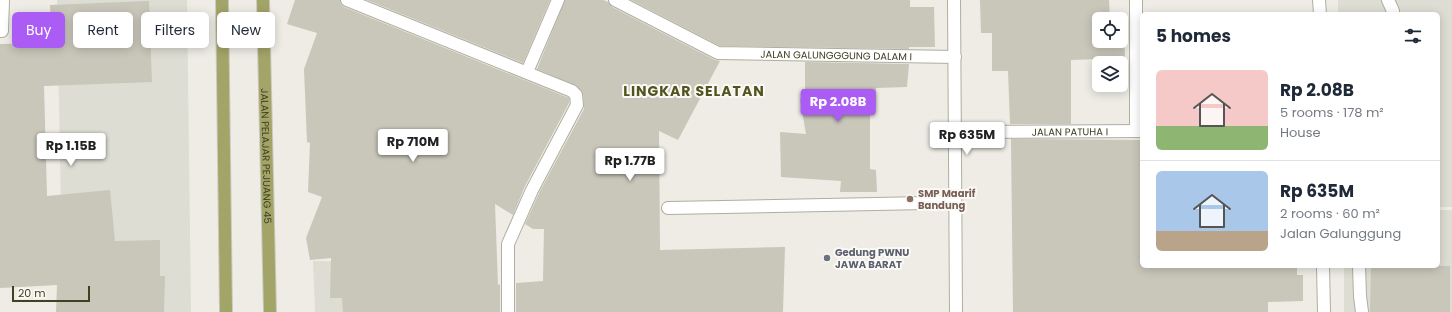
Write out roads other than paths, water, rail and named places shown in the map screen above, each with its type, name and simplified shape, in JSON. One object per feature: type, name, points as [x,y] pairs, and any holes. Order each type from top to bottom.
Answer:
[{"type":"main road","points":[[222,0],[226,312]]},
{"type":"main road","name":"JALAN PELAJAR PEJUANG 45","points":[[263,0],[270,312]]},
{"type":"street","points":[[0,31],[2,31],[3,0]]},
{"type":"street","points":[[347,0],[527,72],[572,91],[576,95],[577,105],[532,190],[508,244],[508,312]]},
{"type":"street","points":[[527,72],[558,0]]},
{"type":"street","name":"JALAN GALUNGGGUNG DALAM I","points":[[615,0],[718,53],[955,57]]},
{"type":"street","points":[[954,0],[956,312]]},
{"type":"street","name":"JALAN PATUHA I","points":[[955,131],[1139,131],[1136,0]]},
{"type":"street","points":[[1320,0],[1320,12]]},
{"type":"street","points":[[1388,0],[1393,12]]},
{"type":"street","points":[[668,208],[926,203],[955,200]]},
{"type":"street","points":[[1323,268],[1324,312]]},
{"type":"street","points":[[1359,268],[1362,312]]},
{"type":"place","name":"SMP Maarif Bandung","points":[[910,199]]},
{"type":"place","name":"Gedung PWNU JAWA BARAT","points":[[827,258]]},
{"type":"district","name":"LINGKAR SELATAN","points":[[694,91]]}]
